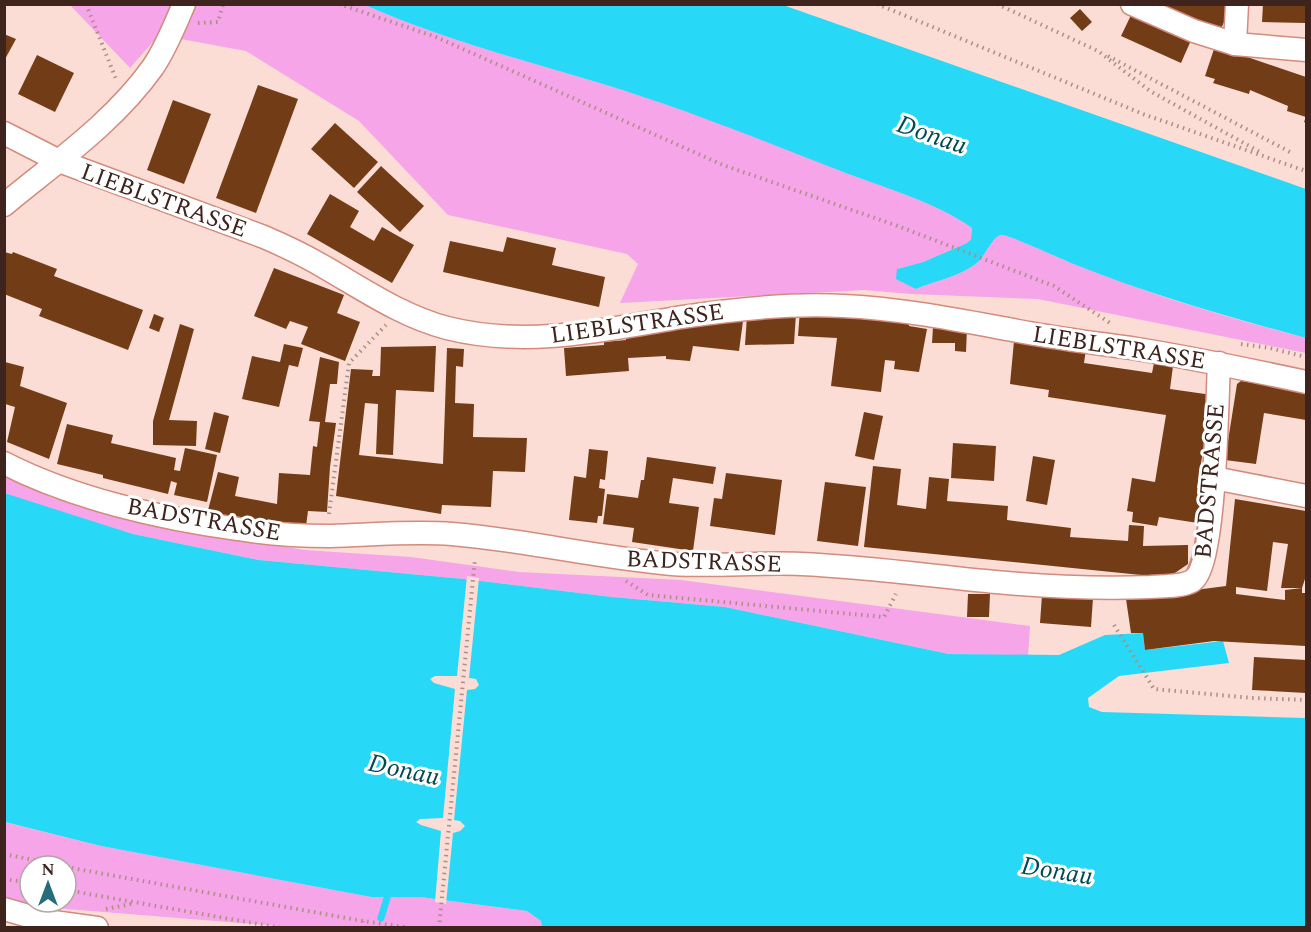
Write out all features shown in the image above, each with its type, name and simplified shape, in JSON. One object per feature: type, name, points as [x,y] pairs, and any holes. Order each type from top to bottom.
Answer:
[{"type":"street","points":[[4,205],[59,161],[126,101],[154,65],[184,4]]},
{"type":"street","points":[[1132,4],[1194,31],[1236,44],[1306,50]]},
{"type":"street","points":[[1236,44],[1237,4]]},
{"type":"street","name":"LIEBLSTRASSE","points":[[4,133],[59,161],[274,242],[324,267],[399,311],[450,329],[477,334],[523,337],[594,333],[691,316],[777,306],[847,306],[968,322],[1219,363],[1306,382]]},
{"type":"street","name":"BADSTRASSE","points":[[4,463],[54,486],[89,497],[195,523],[239,530],[326,536],[455,534],[578,553],[674,564],[789,563],[1081,588],[1172,586],[1192,581],[1198,575],[1206,554],[1214,478],[1219,363]]},
{"type":"street","points":[[1214,478],[1306,496]]},
{"type":"street","points":[[4,909],[46,921],[97,927]]},
{"type":"path","points":[[86,4],[126,101]]},
{"type":"path","points":[[218,22],[223,4]]},
{"type":"path","points":[[339,4],[436,37],[723,165],[1054,285],[1113,325]]},
{"type":"path","points":[[877,4],[1143,114],[1306,171]]},
{"type":"path","points":[[997,4],[1098,51],[1290,152]]},
{"type":"path","points":[[1098,51],[1150,91],[1271,158]]},
{"type":"path","points":[[326,536],[349,363],[399,311]]},
{"type":"path","points":[[439,927],[475,559]]},
{"type":"path","points":[[618,577],[648,595],[884,617],[908,572]]},
{"type":"path","points":[[1114,625],[1143,675],[1154,688],[1252,698],[1306,700]]},
{"type":"path","points":[[78,868],[363,921],[411,927]]},
{"type":"path","points":[[78,892],[281,927]]},
{"type":"path","points":[[362,927],[363,921]]},
{"type":"shaded area","points":[[70,5],[365,5],[453,39],[633,93],[722,124],[924,202],[972,228],[971,239],[967,243],[923,262],[897,269],[916,289],[956,275],[971,267],[981,259],[995,239],[1001,235],[1161,296],[1306,338],[1306,353],[1038,299],[864,290],[620,303],[638,264],[627,254],[448,215],[359,121],[246,51],[159,35],[130,68]]},
{"type":"shaded area","points":[[4,474],[52,498],[197,533],[305,550],[411,557],[519,572],[681,580],[1030,626],[1028,656],[949,654],[725,607],[259,560],[133,534],[8,495],[5,493]]},
{"type":"shaded area","points":[[4,822],[101,846],[371,897],[420,897],[527,911],[541,921],[542,927],[290,927],[78,910],[78,854],[18,854],[18,901],[5,897]]},
{"type":"water","name":"Donau","points":[[365,5],[783,5],[1306,189],[1306,338],[1161,296],[1001,235],[995,239],[981,259],[971,267],[956,275],[916,289],[896,279],[897,269],[923,262],[967,243],[971,239],[972,228],[957,218],[907,195],[692,114],[633,93],[453,39]]},
{"type":"water","name":"Donau","points":[[4,493],[133,534],[259,560],[725,607],[949,654],[1059,655],[1105,635],[1143,633],[1145,650],[1223,641],[1229,663],[1119,676],[1088,698],[1089,707],[1102,712],[1306,718],[1306,927],[542,927],[541,921],[527,911],[420,897],[371,897],[101,846],[5,822]]},
{"type":"pier","points":[[467,576],[479,578],[469,678],[476,679],[479,685],[475,689],[467,690],[454,820],[460,821],[465,826],[453,833],[446,904],[435,902],[441,831],[416,822],[420,819],[443,818],[455,689],[434,683],[430,679],[435,676],[457,676]]},
{"type":"building","points":[[1168,4],[1232,4],[1220,31],[1166,11]]},
{"type":"building","points":[[1263,4],[1306,4],[1306,23],[1262,22]]},
{"type":"building","points":[[1080,9],[1092,22],[1082,31],[1070,18]]},
{"type":"building","points":[[1133,11],[1192,38],[1181,63],[1121,36]]},
{"type":"building","points":[[4,34],[16,39],[4,61]]},
{"type":"building","points":[[1215,46],[1306,77],[1306,117],[1287,111],[1288,106],[1250,90],[1249,94],[1213,83],[1215,79],[1205,76]]},
{"type":"building","points":[[37,55],[74,73],[55,112],[18,94]]},
{"type":"building","points":[[258,85],[298,99],[256,213],[216,198]]},
{"type":"building","points":[[173,100],[211,114],[184,184],[147,170]]},
{"type":"building","points":[[335,123],[378,162],[354,188],[311,149]]},
{"type":"building","points":[[381,166],[424,206],[400,232],[357,192]]},
{"type":"building","points":[[330,194],[359,211],[350,227],[374,241],[382,227],[414,245],[392,283],[307,234]]},
{"type":"building","points":[[507,237],[556,248],[552,265],[605,277],[599,307],[443,272],[450,241],[503,252]]},
{"type":"building","points":[[4,252],[12,254],[13,252],[57,269],[54,276],[143,310],[128,350],[39,316],[42,309],[4,294]]},
{"type":"building","points":[[274,268],[344,295],[337,313],[360,322],[345,361],[301,344],[308,327],[290,321],[286,329],[254,316]]},
{"type":"building","points":[[800,310],[909,322],[909,326],[927,329],[919,372],[894,369],[895,361],[885,360],[881,392],[831,386],[837,338],[798,336]]},
{"type":"building","points":[[796,313],[794,344],[745,345],[747,316]]},
{"type":"building","points":[[154,314],[164,318],[159,332],[149,328]]},
{"type":"building","points":[[743,321],[739,351],[693,346],[690,361],[666,359],[666,356],[628,358],[629,371],[566,376],[564,348],[604,345],[604,342],[626,340],[626,331],[667,327],[667,332],[708,322],[708,325]]},
{"type":"building","points":[[180,324],[194,329],[169,420],[197,421],[196,446],[153,445],[153,421]]},
{"type":"building","points":[[933,327],[967,328],[966,352],[955,351],[955,343],[932,343]]},
{"type":"building","points":[[1014,341],[1056,349],[1056,345],[1086,349],[1084,363],[1152,373],[1154,363],[1173,366],[1170,389],[1212,395],[1197,488],[1203,488],[1198,523],[1159,517],[1157,526],[1132,522],[1133,512],[1127,511],[1132,478],[1155,482],[1166,415],[1048,397],[1049,390],[1010,384]]},
{"type":"building","points":[[284,344],[303,348],[298,367],[289,365],[279,407],[242,399],[252,356],[280,362]]},
{"type":"building","points":[[436,346],[434,392],[396,390],[393,455],[376,454],[378,404],[365,403],[359,455],[443,464],[447,348],[464,349],[463,367],[456,366],[455,403],[474,404],[473,437],[527,438],[525,472],[493,471],[491,507],[442,505],[441,514],[336,496],[351,369],[373,370],[372,376],[380,376],[381,347]]},
{"type":"building","points":[[320,357],[339,362],[337,384],[330,384],[325,422],[336,423],[327,512],[308,511],[306,526],[207,514],[218,472],[239,477],[235,496],[277,504],[279,473],[310,475],[313,446],[317,447],[320,422],[309,421]]},
{"type":"building","points":[[5,362],[24,367],[20,386],[67,403],[49,459],[7,442],[15,407],[5,404]]},
{"type":"building","points":[[1241,381],[1306,392],[1306,420],[1264,413],[1256,464],[1225,460],[1237,384]]},
{"type":"building","points":[[214,412],[229,416],[220,453],[205,449]]},
{"type":"building","points":[[864,412],[883,416],[874,460],[855,456]]},
{"type":"building","points":[[67,424],[113,435],[111,443],[176,458],[174,470],[180,471],[185,448],[217,455],[207,502],[174,495],[177,483],[171,481],[168,494],[57,464]]},
{"type":"building","points":[[953,443],[996,446],[994,481],[951,478]]},
{"type":"building","points":[[589,449],[608,451],[605,480],[600,479],[599,488],[605,489],[602,516],[598,516],[597,523],[569,520],[574,476],[586,478]]},
{"type":"building","points":[[1033,456],[1055,460],[1047,505],[1026,501]]},
{"type":"building","points":[[647,457],[716,467],[713,484],[673,478],[669,503],[699,507],[693,551],[632,542],[634,528],[603,524],[607,494],[638,498],[641,480],[644,480]]},
{"type":"building","points":[[873,466],[901,469],[897,505],[926,509],[929,477],[949,479],[947,501],[1008,506],[1007,520],[1071,528],[1070,537],[1128,541],[1129,525],[1144,526],[1143,546],[1188,545],[1188,564],[1172,575],[1141,575],[864,547]]},
{"type":"building","points":[[726,473],[782,480],[775,535],[710,526],[714,498],[722,499]]},
{"type":"building","points":[[825,482],[866,487],[858,546],[817,541]]},
{"type":"building","points":[[1235,499],[1306,511],[1306,576],[1302,593],[1306,593],[1306,646],[1214,641],[1145,650],[1143,633],[1131,633],[1126,599],[1226,586]],"holes":[[[1273,542],[1288,544],[1281,588],[1302,588],[1285,590],[1285,600],[1236,594],[1236,587],[1267,591]]]},
{"type":"building","points":[[968,594],[990,594],[989,617],[967,617]]},
{"type":"building","points":[[1042,595],[1093,598],[1091,627],[1040,623]]},
{"type":"building","points":[[1254,657],[1306,660],[1306,693],[1252,690]]},
{"type":"waterway","points":[[381,918],[387,898]]}]
